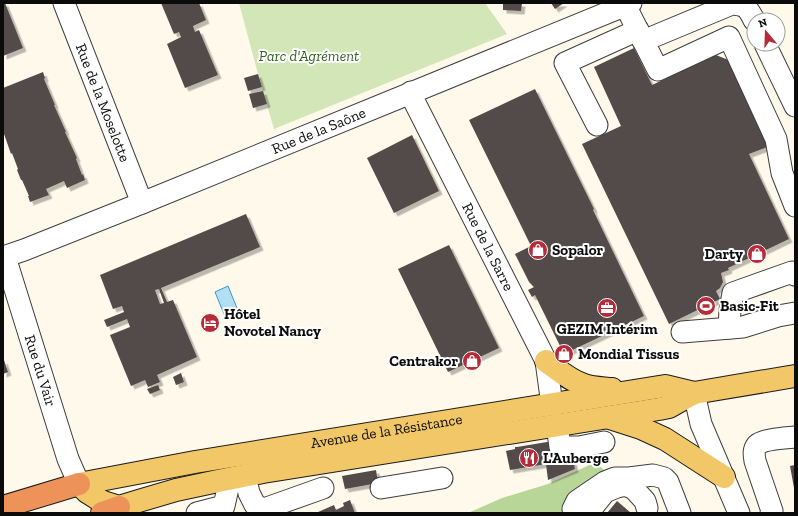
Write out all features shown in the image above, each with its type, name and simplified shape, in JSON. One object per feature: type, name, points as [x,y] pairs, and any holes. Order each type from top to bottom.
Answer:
[{"type":"highway","points":[[3,507],[79,484]]},
{"type":"main road","points":[[546,361],[562,373],[584,385],[631,392]]},
{"type":"main road","name":"Avenue de la Résistance","points":[[111,510],[176,490],[238,477],[456,441],[473,430],[540,420],[548,415],[607,417],[669,407],[694,393],[795,376]]},
{"type":"main road","name":"Avenue de la Résistance","points":[[79,484],[195,462],[555,415],[631,392],[665,386],[694,393]]},
{"type":"main road","points":[[607,417],[641,428],[666,439],[724,477]]},
{"type":"main road","points":[[79,484],[111,510]]},
{"type":"street","name":"Rue de la Moselotte","points":[[64,3],[142,203]]},
{"type":"street","name":"Rue de la Saône","points":[[4,257],[142,203],[628,4]]},
{"type":"street","points":[[628,4],[641,36],[658,70],[729,37],[776,139],[782,173],[795,206]]},
{"type":"street","points":[[597,125],[565,63],[732,4],[741,4],[750,12]]},
{"type":"street","points":[[769,52],[795,106]]},
{"type":"street","name":"Rue de la Sarre","points":[[411,92],[430,133],[546,361],[560,447],[579,447],[604,442]]},
{"type":"street","name":"Rue du Vair","points":[[4,257],[68,459],[79,484]]},
{"type":"street","points":[[729,328],[733,293],[792,272],[795,275]]},
{"type":"street","points":[[682,332],[743,327],[778,316],[795,313]]},
{"type":"street","points":[[694,393],[702,424],[739,513]]},
{"type":"street","points":[[771,513],[772,511],[755,461],[754,453],[756,446],[762,442],[795,436]]},
{"type":"street","points":[[574,513],[573,509],[577,501],[605,482],[616,478],[654,475],[664,478],[668,482],[680,513]]},
{"type":"street","points":[[238,477],[255,505],[264,509],[323,488]]},
{"type":"street","points":[[197,513],[225,510],[238,477]]},
{"type":"street","points":[[382,488],[442,478]]},
{"type":"street","points":[[588,513],[605,492],[625,485],[634,489],[645,501],[650,510]]},
{"type":"green space","name":"Parc d'Agrément","points":[[239,3],[485,3],[507,34],[274,129]]},
{"type":"green space","points":[[596,462],[606,472],[603,488],[560,513],[468,513],[502,498],[548,484]]},
{"type":"water","points":[[228,286],[239,313],[226,319],[215,292]]},
{"type":"building","points":[[3,3],[5,3],[23,48],[3,56]]},
{"type":"building","points":[[161,3],[199,3],[206,20],[193,26],[195,32],[199,30],[218,75],[185,88],[167,44],[181,37],[179,32],[174,34]]},
{"type":"building","points":[[503,3],[522,3],[521,11],[503,10]]},
{"type":"building","points":[[551,3],[564,3],[555,9]]},
{"type":"building","points":[[634,48],[652,85],[716,55],[731,61],[770,146],[749,154],[789,239],[728,268],[729,270],[721,273],[723,282],[720,288],[716,291],[720,299],[669,324],[582,144],[621,126],[594,67]]},
{"type":"building","points":[[43,72],[44,79],[54,105],[85,180],[67,188],[64,181],[46,189],[49,195],[30,202],[3,131],[3,88]]},
{"type":"building","points":[[258,74],[262,87],[248,91],[244,78]]},
{"type":"building","points":[[535,89],[594,209],[593,210],[644,316],[564,354],[535,295],[532,297],[528,290],[534,287],[529,282],[515,254],[531,246],[469,120]]},
{"type":"building","points":[[263,91],[267,104],[253,108],[249,94]]},
{"type":"building","points":[[412,135],[439,191],[394,213],[367,158]]},
{"type":"building","points":[[246,214],[260,247],[161,288],[167,302],[173,300],[197,357],[157,375],[160,382],[148,387],[145,380],[131,386],[110,335],[130,327],[127,319],[107,327],[104,320],[124,312],[122,306],[113,309],[100,275]],"holes":[[[159,289],[164,303],[160,304],[155,290]]]},
{"type":"building","points":[[449,245],[499,348],[448,372],[398,269]]},
{"type":"building","points":[[4,360],[8,372],[3,374],[3,361]]},
{"type":"building","points":[[181,373],[184,382],[176,385],[173,377]]},
{"type":"building","points":[[158,385],[160,390],[150,394],[147,389]]},
{"type":"building","points":[[553,441],[555,458],[572,455],[575,469],[548,480],[546,464],[510,470],[506,451],[515,449],[515,447]]},
{"type":"building","points":[[795,465],[795,488],[794,488],[790,466]]},
{"type":"building","points":[[376,470],[378,483],[345,489],[342,476]]},
{"type":"building","points":[[350,500],[355,513],[318,512],[334,505],[336,510],[344,506],[343,503]]},
{"type":"building","points":[[617,501],[631,513],[607,513]]},
{"type":"place","name":"Sopalor","points":[[538,250]]},
{"type":"place","name":"Darty","points":[[757,254]]},
{"type":"place","name":"Basic-Fit","points":[[706,306]]},
{"type":"place","name":"GEZIM Intérim","points":[[607,308]]},
{"type":"place","name":"Hôtel Novotel Nancy","points":[[210,323]]},
{"type":"place","name":"Mondial Tissus","points":[[564,354]]},
{"type":"place","name":"Centrakor","points":[[472,361]]},
{"type":"place","name":"L'Auberge","points":[[529,458]]}]
